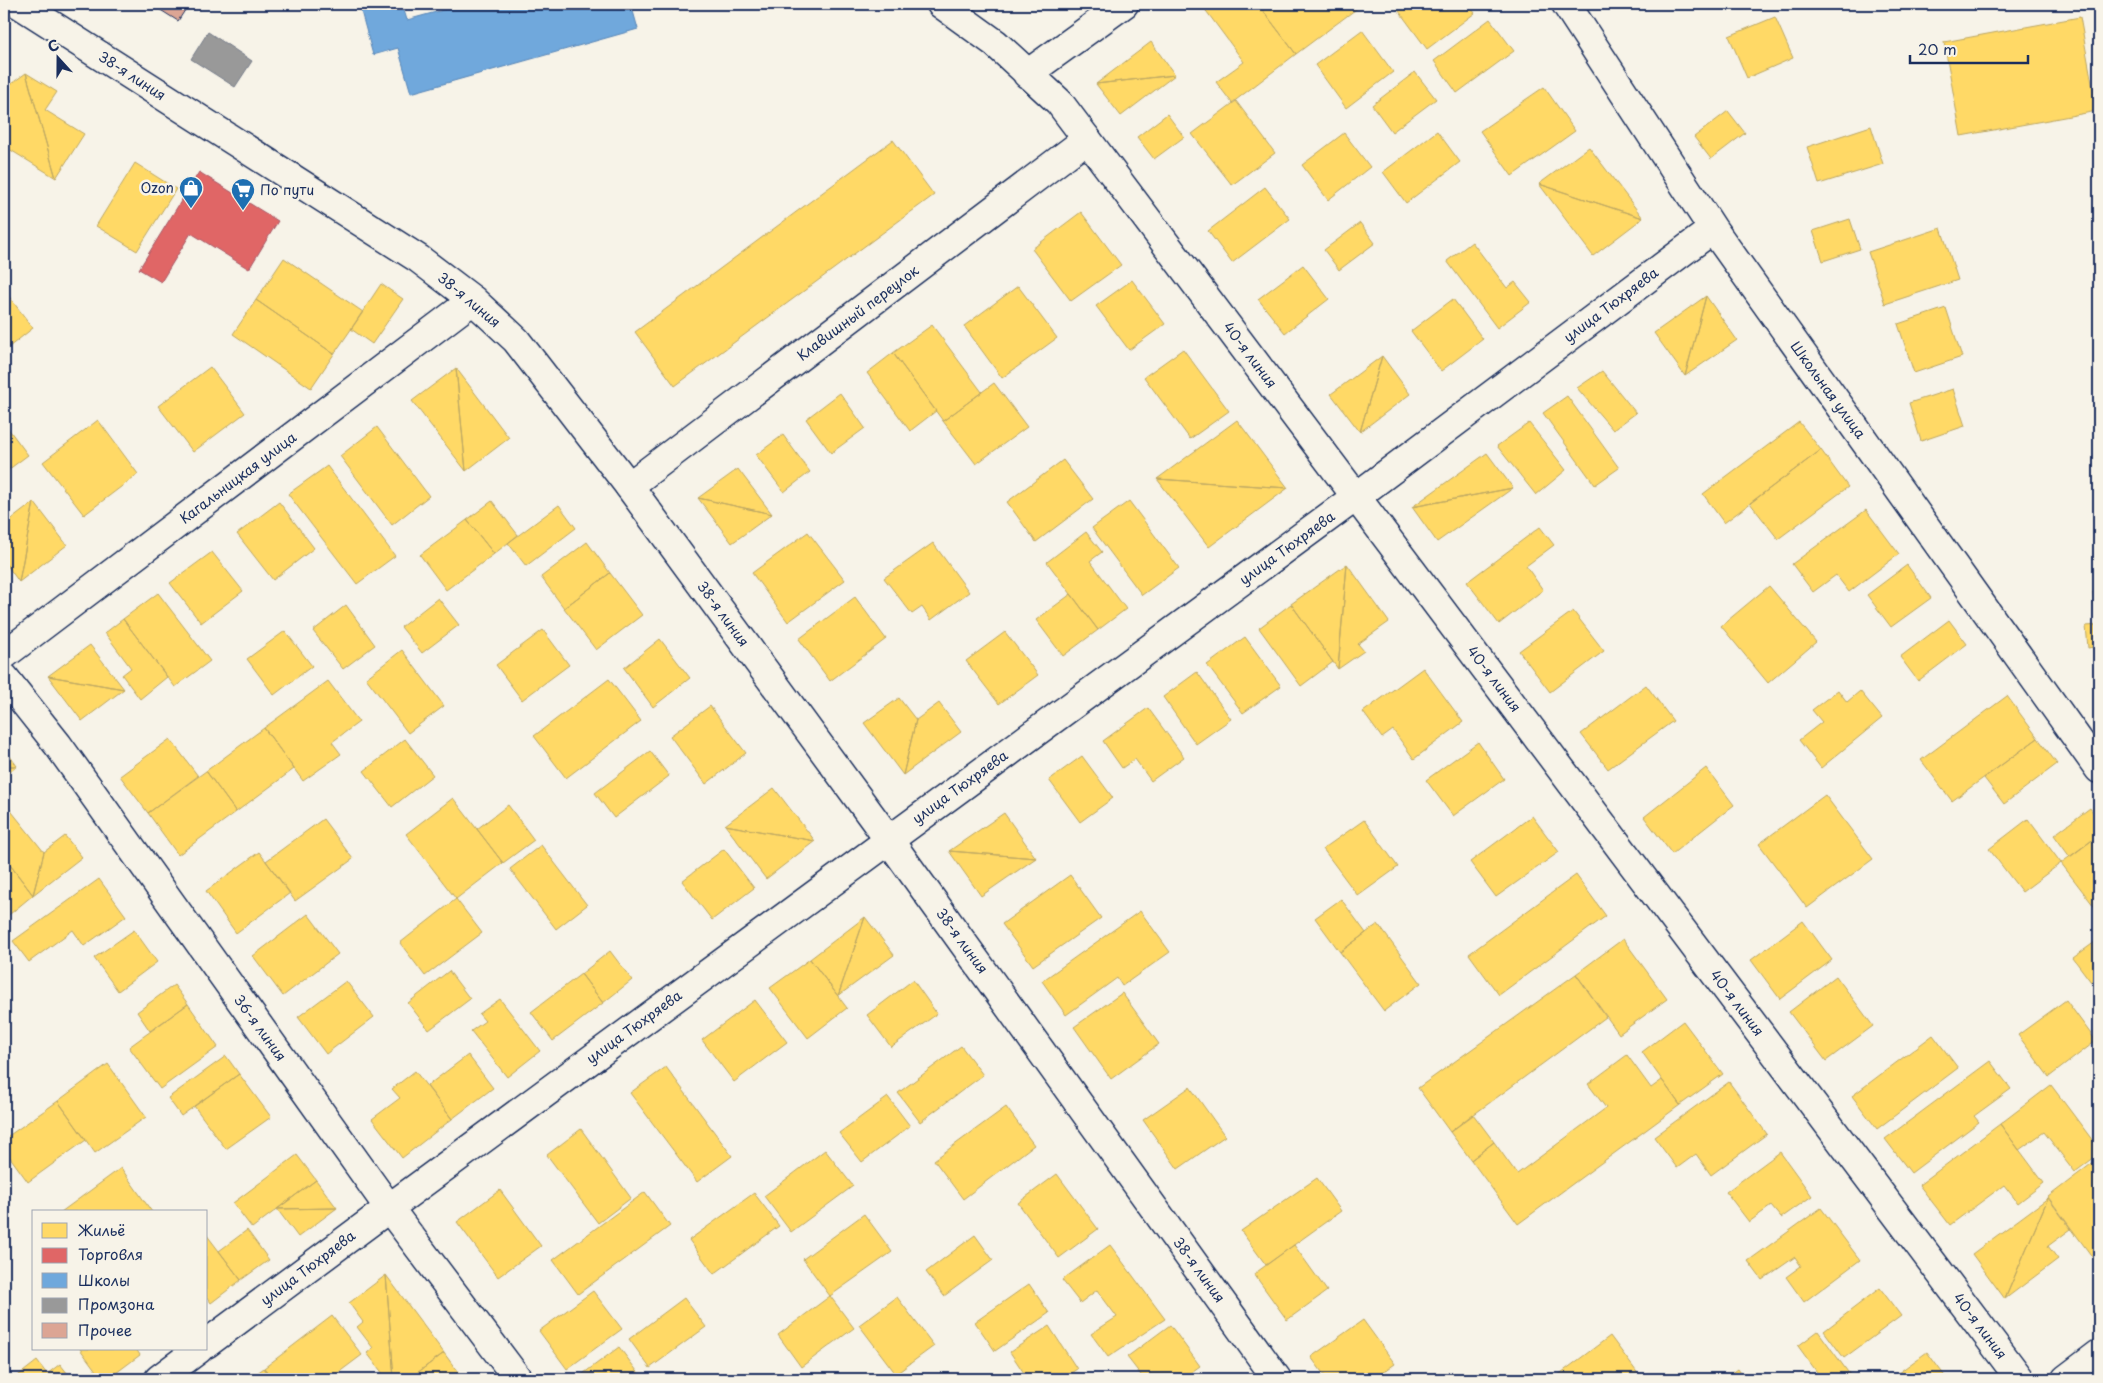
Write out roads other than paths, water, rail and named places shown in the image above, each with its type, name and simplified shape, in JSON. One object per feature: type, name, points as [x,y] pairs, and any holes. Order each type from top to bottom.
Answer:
[{"type":"street","name":"38-я линия","points":[[19,4],[419,260],[473,300],[516,340],[629,486],[889,840],[1277,1379]]},
{"type":"street","name":"40-я линия","points":[[941,4],[995,43],[1059,102],[2020,1379]]},
{"type":"street","points":[[1027,74],[1124,4]]},
{"type":"street","name":"Школьная улица","points":[[1566,4],[1713,229],[2099,769]]},
{"type":"street","name":"Клавишный переулок","points":[[629,486],[1087,139]]},
{"type":"street","name":"улица Тюхряева","points":[[208,1343],[1357,496],[1713,229]]},
{"type":"street","name":"Кагальницкая улица","points":[[4,655],[473,300]]},
{"type":"street","name":"36-я линия","points":[[4,677],[64,753],[389,1208],[518,1379]]},
{"type":"street","points":[[159,1379],[198,1350]]},
{"type":"street","points":[[2066,1379],[2099,1354]]},
{"type":"place","name":"Ozon","points":[[191,209]]},
{"type":"place","name":"По пути","points":[[243,211]]}]
